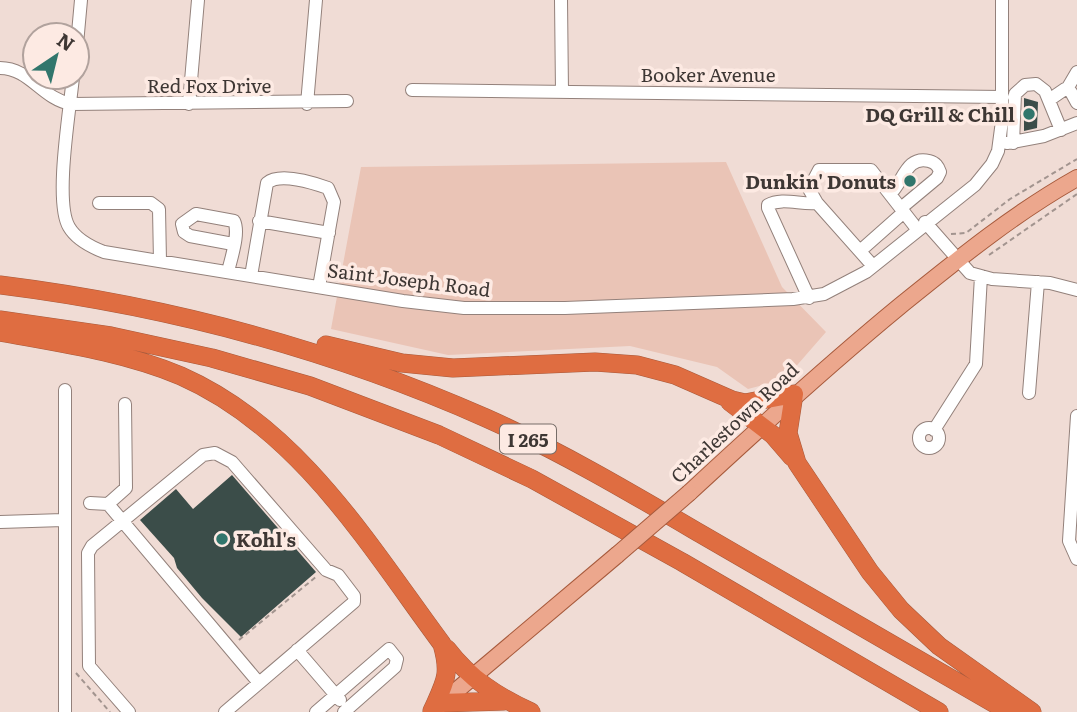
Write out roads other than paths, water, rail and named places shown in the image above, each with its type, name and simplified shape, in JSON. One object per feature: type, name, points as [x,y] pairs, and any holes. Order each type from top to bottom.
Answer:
[{"type":"highway","name":"I 265","points":[[0,285],[101,299],[199,319],[324,355],[488,419],[621,488],[1009,712]]},
{"type":"highway","points":[[199,319],[292,335],[376,358],[427,366],[465,368],[595,362],[637,365],[675,374],[722,396],[745,403],[794,394],[788,433],[797,463]]},
{"type":"highway","name":"I 265","points":[[0,320],[111,336],[212,358],[310,386],[428,431],[532,479],[682,562],[939,712]]},
{"type":"highway","points":[[0,331],[120,355],[154,366],[208,390],[260,423],[300,461],[340,508],[442,643],[472,676],[506,701],[531,712]]},
{"type":"highway","points":[[722,396],[772,435],[797,463],[870,572],[901,610],[960,663],[1032,712]]},
{"type":"highway","points":[[435,709],[448,676],[442,643]]},
{"type":"highway","points":[[435,709],[486,699],[506,701]]},
{"type":"main road","name":"Charlestown Road","points":[[435,709],[689,493],[794,394],[956,260],[996,230],[1077,178]]},
{"type":"street","points":[[79,21],[81,0]]},
{"type":"street","points":[[189,104],[198,0]]},
{"type":"street","points":[[307,104],[316,0]]},
{"type":"street","points":[[561,0],[562,92]]},
{"type":"street","points":[[1002,0],[1003,97],[1000,142],[1013,143],[1077,123]]},
{"type":"street","points":[[0,68],[23,73],[49,97],[71,104]]},
{"type":"street","points":[[1049,100],[1066,89],[1077,72]]},
{"type":"street","points":[[1013,143],[1017,90],[1025,85],[1036,84],[1049,100],[1061,130]]},
{"type":"street","points":[[1066,89],[1077,103]]},
{"type":"street","name":"Booker Avenue","points":[[412,90],[1003,97]]},
{"type":"street","name":"Saint Joseph Road","points":[[72,91],[63,184],[64,215],[70,229],[104,252],[413,303],[504,309],[809,298],[839,288],[873,266],[921,225],[975,185],[992,164],[1000,142]]},
{"type":"street","name":"Red Fox Drive","points":[[71,104],[307,104],[346,101]]},
{"type":"street","points":[[860,251],[937,178],[940,172],[938,166],[930,161],[915,162],[903,172],[899,185],[890,194]]},
{"type":"street","points":[[873,266],[817,203],[809,189],[819,170],[871,170],[902,210],[970,273],[1077,290]]},
{"type":"street","points":[[251,276],[264,189],[272,179],[316,184],[328,188],[333,194],[319,287]]},
{"type":"street","points":[[809,298],[768,205],[777,200],[803,205],[817,203]]},
{"type":"street","points":[[99,202],[151,203],[159,209],[160,261]]},
{"type":"street","points":[[228,272],[234,239],[234,221],[196,214],[182,223],[187,234],[234,239]]},
{"type":"street","points":[[259,220],[329,233]]},
{"type":"street","points":[[934,430],[976,364],[981,276]]},
{"type":"street","points":[[1029,393],[1038,282]]},
{"type":"street","points":[[65,390],[65,712]]},
{"type":"street","points":[[90,503],[108,503],[125,488],[125,404]]},
{"type":"street","points":[[1077,416],[1069,534],[1077,559]]},
{"type":"street","points":[[129,712],[89,666],[88,553],[202,455],[215,453],[232,461],[326,570],[338,575],[354,596],[354,602],[225,712]]},
{"type":"street","points":[[108,503],[259,682]]},
{"type":"street","points":[[0,522],[63,520]]},
{"type":"street","points":[[297,650],[336,695],[346,711],[395,667],[396,657],[389,649],[336,695],[316,712]]},
{"type":"place","name":"DQ Grill & Chill","points":[[1029,114]]},
{"type":"place","name":"Dunkin' Donuts","points":[[910,181]]},
{"type":"place","name":"Kohl's","points":[[222,539]]}]
